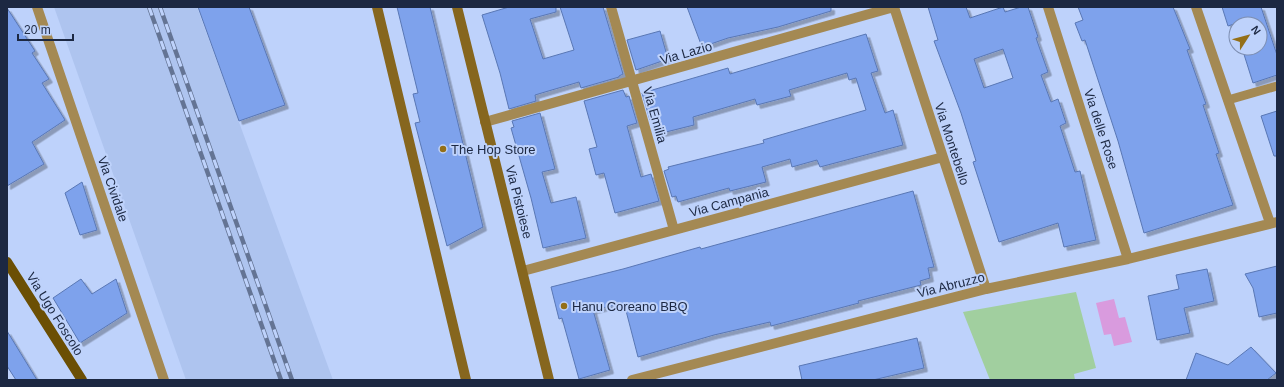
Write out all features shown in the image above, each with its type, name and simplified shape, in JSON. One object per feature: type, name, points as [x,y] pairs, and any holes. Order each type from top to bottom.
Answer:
[{"type":"main road","points":[[377,7],[466,380]]},
{"type":"main road","name":"Via Pistoiese","points":[[459,7],[485,122],[549,380]]},
{"type":"main road","name":"Via Ugo Foscolo","points":[[7,262],[82,380]]},
{"type":"street","name":"Via Cividale","points":[[37,7],[164,380]]},
{"type":"street","name":"Via Emilia","points":[[611,7],[674,230]]},
{"type":"street","name":"Via Lazio","points":[[485,122],[894,7]]},
{"type":"street","name":"Via Montebello","points":[[894,7],[986,289]]},
{"type":"street","name":"Via delle Rose","points":[[1048,7],[1128,259]]},
{"type":"street","points":[[1196,7],[1228,100],[1273,222]]},
{"type":"street","name":"Via Campania","points":[[523,271],[943,157]]},
{"type":"street","name":"Via Abruzzo","points":[[632,380],[986,289],[1128,259],[1273,222]]},
{"type":"lane","points":[[1228,100],[1277,86]]},
{"type":"shaded area","points":[[54,7],[197,7],[333,380],[186,380]]},
{"type":"shaded area","points":[[1114,299],[1119,318],[1125,317],[1132,342],[1114,346],[1111,334],[1104,335],[1096,303]]},
{"type":"green space","points":[[1076,292],[1096,368],[1074,374],[1075,380],[990,380],[963,312]]},
{"type":"building","points":[[198,7],[249,7],[285,105],[239,121]]},
{"type":"building","points":[[397,7],[430,7],[483,227],[447,246],[415,123],[420,122],[413,94],[418,93]]},
{"type":"building","points":[[509,7],[556,7],[556,12],[530,19],[543,59],[574,50],[560,7],[603,7],[623,74],[619,77],[581,88],[579,82],[535,95],[536,101],[509,109],[500,73],[482,15]]},
{"type":"building","points":[[687,7],[831,7],[831,11],[778,27],[728,38],[702,47]]},
{"type":"building","points":[[928,7],[966,7],[970,18],[1003,7],[1005,12],[1021,7],[1028,7],[1038,37],[1036,38],[1048,72],[1041,75],[1051,102],[1058,99],[1066,123],[1060,126],[1075,172],[1080,171],[1096,240],[1064,247],[1058,223],[999,242],[973,162],[976,161],[961,113],[934,41],[938,40]],"holes":[[[1003,49],[1013,78],[984,88],[974,59]]]},
{"type":"building","points":[[1078,7],[1173,7],[1190,49],[1187,50],[1206,104],[1203,105],[1219,153],[1216,154],[1233,205],[1144,233],[1118,141],[1085,40],[1082,41],[1075,23],[1083,20]]},
{"type":"building","points":[[1222,7],[1261,7],[1264,16],[1228,16],[1228,26]]},
{"type":"building","points":[[7,8],[35,51],[32,53],[49,79],[42,83],[65,120],[32,142],[44,164],[7,186]]},
{"type":"building","points":[[1268,28],[1277,55],[1277,75],[1253,83],[1245,56],[1268,56]]},
{"type":"building","points":[[660,31],[668,59],[636,70],[627,40]]},
{"type":"building","points":[[866,34],[878,71],[871,73],[885,113],[893,110],[903,145],[820,167],[817,160],[792,167],[790,159],[762,167],[766,182],[730,191],[729,188],[678,202],[676,196],[672,197],[664,171],[669,169],[668,167],[764,143],[763,140],[866,110],[856,78],[849,80],[847,73],[789,90],[791,96],[757,105],[755,99],[693,117],[694,125],[658,134],[654,119],[650,120],[642,93],[728,68],[730,74]]},
{"type":"building","points":[[623,90],[626,97],[629,96],[637,123],[627,126],[641,177],[651,174],[659,201],[615,213],[604,173],[596,175],[589,149],[597,147],[584,101]]},
{"type":"building","points":[[1277,111],[1277,156],[1274,156],[1261,116]]},
{"type":"building","points":[[540,113],[555,169],[542,172],[551,203],[576,197],[586,238],[543,248],[531,198],[511,128],[514,127],[512,121]]},
{"type":"building","points":[[82,182],[97,230],[80,235],[65,193]]},
{"type":"building","points":[[913,191],[934,267],[928,268],[930,278],[920,281],[921,285],[771,326],[770,322],[714,335],[638,357],[624,303],[593,310],[610,370],[579,379],[562,318],[559,319],[551,287],[623,269],[700,247],[701,249]]},
{"type":"building","points":[[1277,266],[1277,313],[1259,317],[1253,288],[1245,274]]},
{"type":"building","points":[[1207,269],[1214,301],[1184,308],[1190,333],[1157,340],[1148,296],[1179,289],[1176,275]]},
{"type":"building","points":[[81,279],[92,294],[116,279],[127,313],[80,343],[53,298]]},
{"type":"building","points":[[7,331],[37,380],[16,380],[7,366]]},
{"type":"building","points":[[917,338],[924,368],[873,380],[802,380],[799,366]]},
{"type":"building","points":[[1251,347],[1276,373],[1267,380],[1186,380],[1196,353],[1228,365]]},
{"type":"railway","points":[[149,7],[281,380]]},
{"type":"railway","points":[[160,7],[292,380]]},
{"type":"place","name":"The Hop Store","points":[[443,149]]},
{"type":"place","name":"Hanu Coreano BBQ","points":[[564,306]]}]
